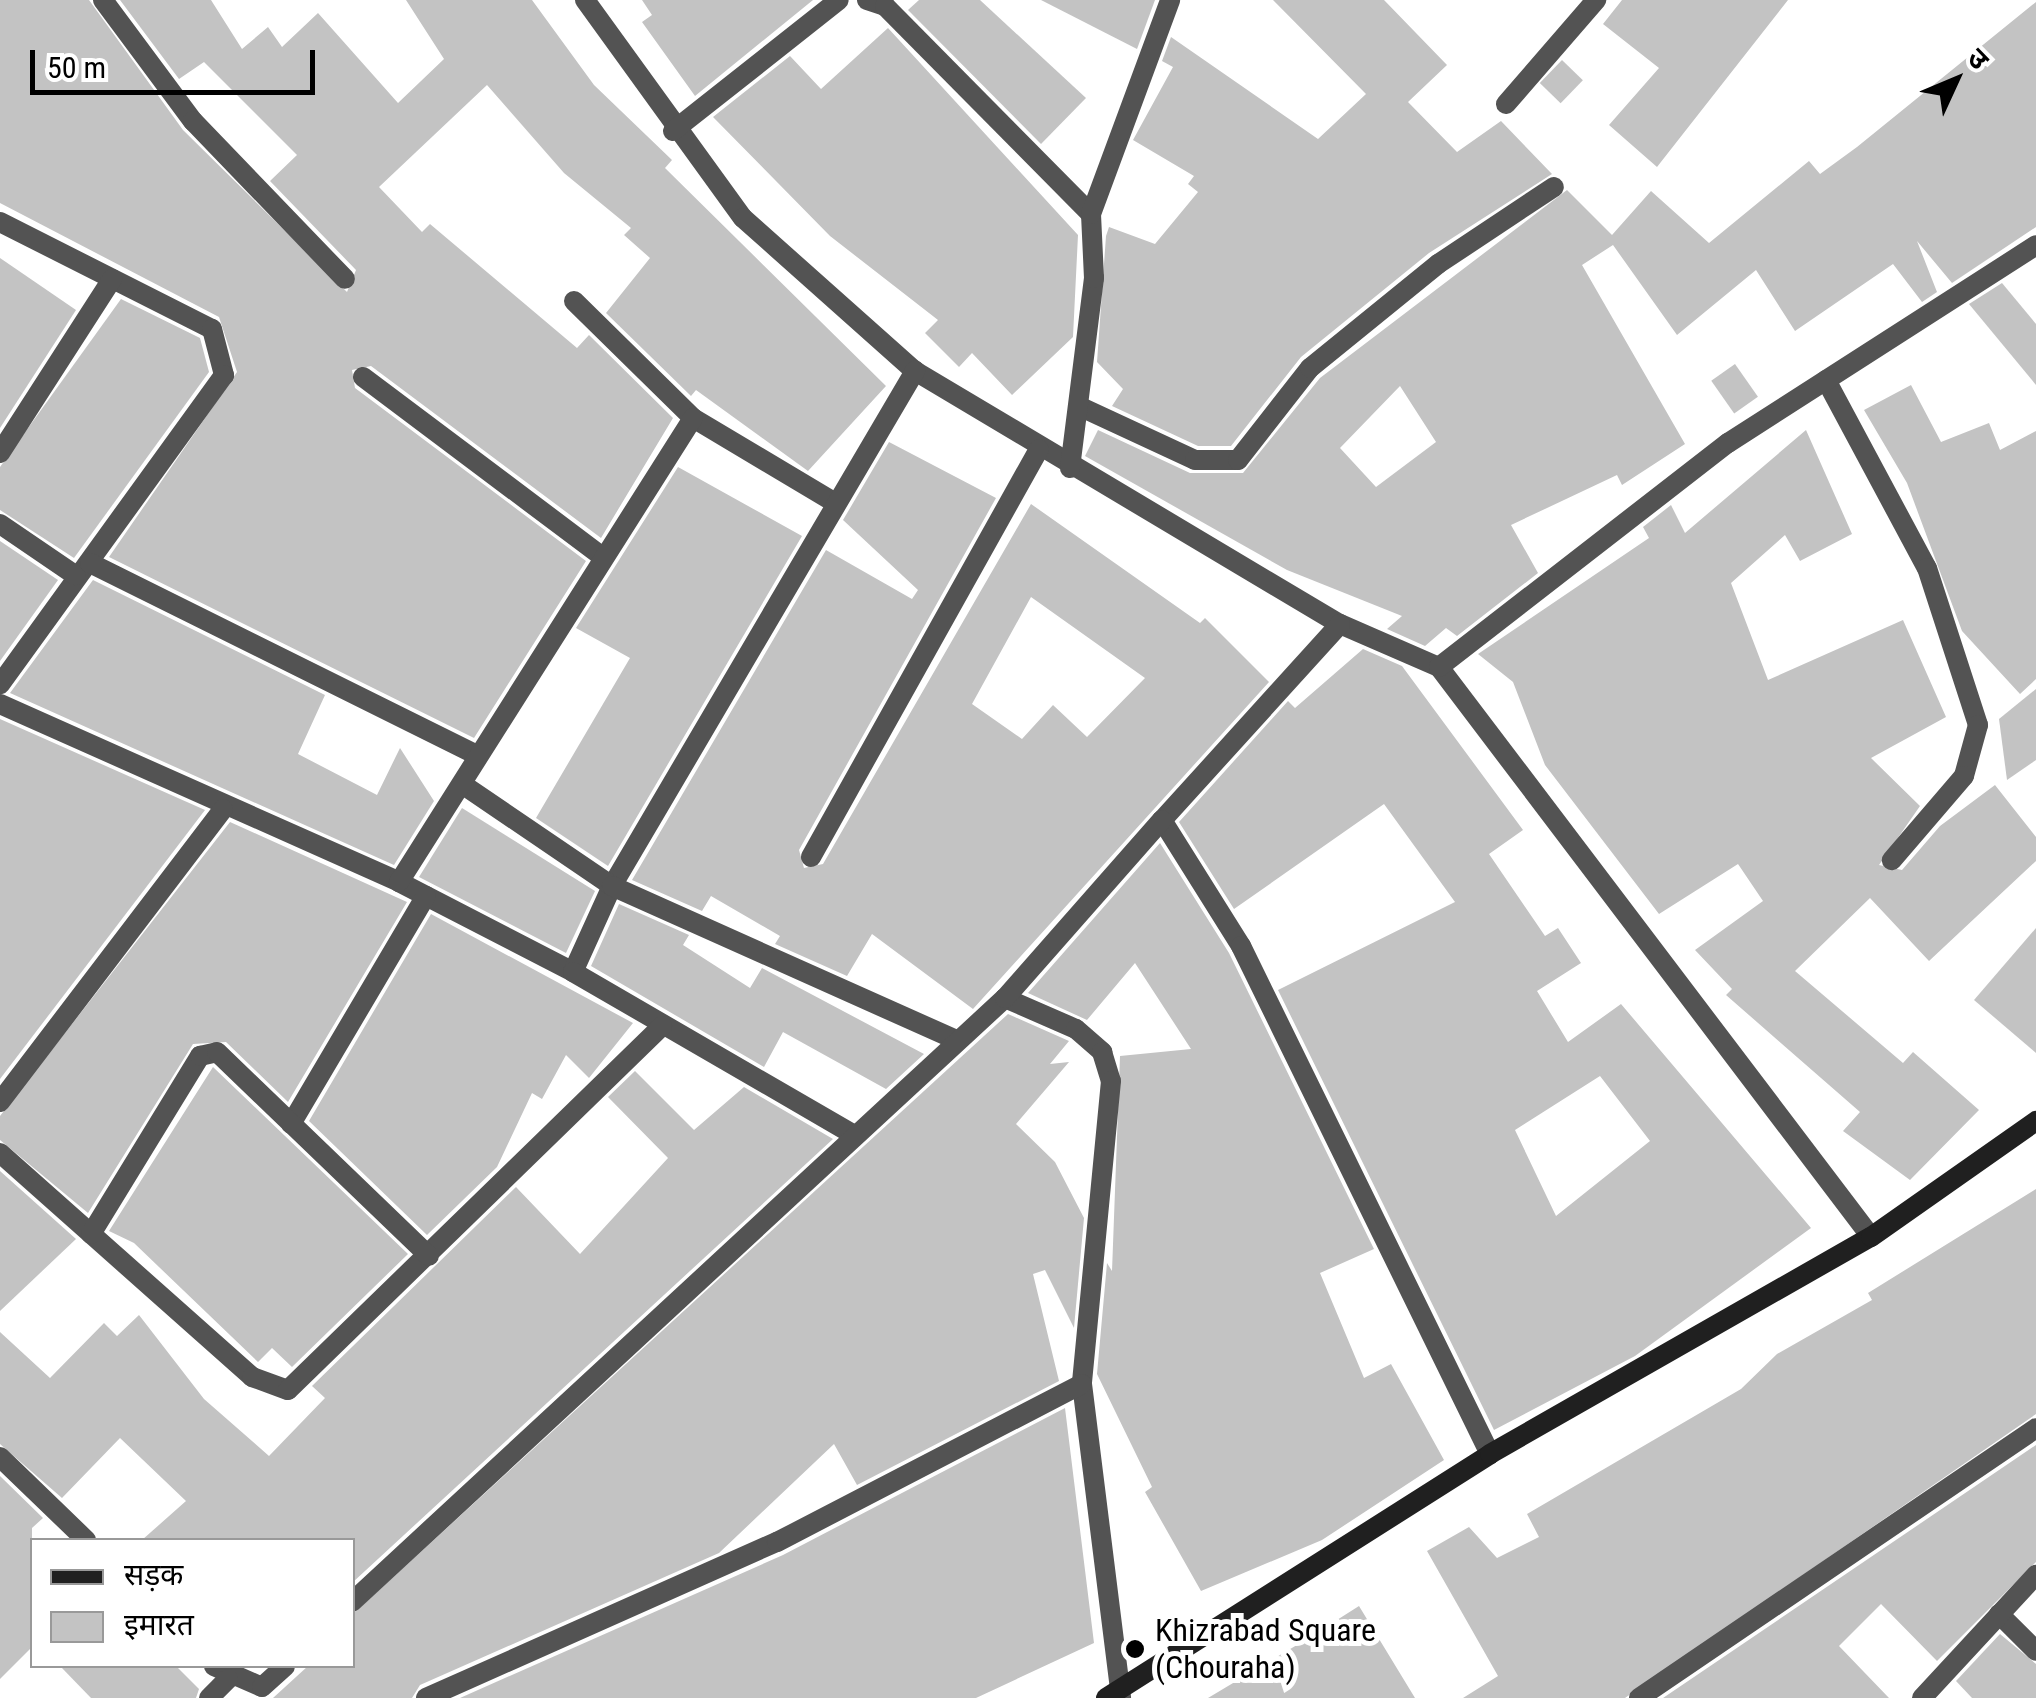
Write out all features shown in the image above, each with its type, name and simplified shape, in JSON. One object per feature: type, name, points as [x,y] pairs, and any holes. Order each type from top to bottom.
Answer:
[{"type":"main road","points":[[1115,1696],[1490,1454],[1872,1238],[2036,1121]]},
{"type":"street","points":[[103,0],[193,121],[345,279]]},
{"type":"street","points":[[585,0],[673,131],[743,218],[915,372],[1070,468],[1340,624],[1439,667],[1872,1238]]},
{"type":"street","points":[[673,131],[839,0]]},
{"type":"street","points":[[870,0],[1091,214]]},
{"type":"street","points":[[1070,468],[1083,408],[1091,214],[1170,0]]},
{"type":"street","points":[[1506,104],[1596,0]]},
{"type":"street","points":[[1083,408],[1195,460],[1238,460],[1310,368],[1438,264],[1554,187]]},
{"type":"street","points":[[0,684],[224,375],[212,329],[1,224]]},
{"type":"street","points":[[1439,667],[1728,443],[2036,246]]},
{"type":"street","points":[[0,452],[112,279]]},
{"type":"street","points":[[574,301],[693,418],[834,502]]},
{"type":"street","points":[[573,972],[612,886],[834,502],[915,372]]},
{"type":"street","points":[[363,377],[603,558]]},
{"type":"street","points":[[1826,380],[1927,568],[1978,725],[1964,776],[1892,860]]},
{"type":"street","points":[[400,882],[693,418]]},
{"type":"street","points":[[811,856],[1039,449]]},
{"type":"street","points":[[0,524],[83,569],[478,756]]},
{"type":"street","points":[[355,1599],[852,1134],[1005,998],[1340,624]]},
{"type":"street","points":[[0,704],[223,810],[400,882],[573,972],[852,1134]]},
{"type":"street","points":[[462,784],[612,886],[956,1040]]},
{"type":"street","points":[[0,1102],[223,810]]},
{"type":"street","points":[[1162,820],[1241,946],[1490,1454]]},
{"type":"street","points":[[292,1124],[426,896]]},
{"type":"street","points":[[1005,998],[1076,1029],[1102,1052],[1111,1082],[1082,1384],[1115,1696]]},
{"type":"street","points":[[0,1152],[252,1378],[288,1390],[662,1026]]},
{"type":"street","points":[[91,1234],[207,1052],[292,1124],[429,1256]]},
{"type":"street","points":[[426,1698],[777,1542],[1082,1384]]},
{"type":"street","points":[[1639,1698],[2036,1428]]},
{"type":"street","points":[[0,1457],[84,1538]]},
{"type":"street","points":[[1922,1698],[2036,1575]]},
{"type":"street","points":[[1999,1614],[2036,1651]]},
{"type":"street","points":[[209,1698],[221,1672],[266,1692],[283,1668]]},
{"type":"building","points":[[0,0],[89,0],[183,130],[347,292],[356,270],[270,181],[297,155],[204,62],[179,79],[120,0],[211,0],[242,49],[268,27],[282,47],[318,13],[398,103],[444,59],[406,0],[532,0],[594,85],[672,160],[665,168],[886,386],[808,471],[696,390],[691,396],[606,313],[650,258],[624,235],[631,228],[564,173],[487,85],[379,187],[422,232],[430,224],[577,348],[589,335],[673,418],[601,538],[371,366],[352,370],[355,388],[586,561],[474,738],[109,557],[237,372],[219,317],[0,203]]},
{"type":"building","points":[[642,0],[813,0],[695,96],[642,22],[652,15]]},
{"type":"building","points":[[919,0],[980,0],[1086,98],[1041,144],[908,10]]},
{"type":"building","points":[[1041,0],[1155,0],[1137,49]]},
{"type":"building","points":[[1273,0],[1384,0],[1447,65],[1408,102],[1457,152],[1501,121],[1552,174],[1429,253],[1301,357],[1231,446],[1198,446],[1112,406],[1123,389],[1097,362],[1106,236],[1109,227],[1155,244],[1198,192],[1188,184],[1194,176],[1133,140],[1173,67],[1162,61],[1171,37],[1318,139],[1366,94]]},
{"type":"building","points":[[1622,0],[1788,0],[1657,167],[1609,125],[1659,68],[1603,24]]},
{"type":"building","points":[[2036,2],[2036,227],[1952,283],[1917,241],[1937,292],[1922,302],[1893,264],[1795,331],[1756,270],[1677,335],[1613,245],[1582,265],[1685,444],[1622,485],[1617,475],[1511,525],[1538,573],[1457,636],[1446,628],[1425,646],[1387,629],[1402,616],[1287,570],[1085,456],[1098,430],[1190,473],[1243,473],[1320,378],[1567,190],[1612,235],[1651,191],[1709,243],[1809,161],[1820,174]],"holes":[[[1400,386],[1436,442],[1376,487],[1340,448]]]},
{"type":"building","points":[[888,28],[1078,235],[1073,337],[1012,395],[972,353],[959,367],[925,333],[938,320],[830,236],[713,117],[790,56],[821,89]]},
{"type":"building","points":[[1562,60],[1583,80],[1561,103],[1540,83]]},
{"type":"building","points":[[0,258],[76,310],[0,428]]},
{"type":"building","points":[[2002,283],[2036,324],[2036,385],[1969,304]]},
{"type":"building","points":[[121,299],[200,338],[209,372],[74,558],[0,510],[0,467]]},
{"type":"building","points":[[1735,364],[1758,397],[1734,413],[1711,381]]},
{"type":"building","points":[[1911,385],[1941,442],[1989,423],[2000,450],[2036,431],[2036,679],[2020,694],[1962,631],[1907,483],[1864,410]]},
{"type":"building","points":[[1806,430],[1852,534],[1800,561],[1785,535],[1731,583],[1768,680],[1903,620],[1946,717],[1871,758],[1920,806],[1879,865],[1902,870],[1940,826],[1995,785],[2036,837],[2036,861],[1929,961],[1870,898],[1795,971],[1903,1063],[1913,1052],[1979,1110],[1910,1180],[1843,1131],[1860,1112],[1726,995],[1732,989],[1695,950],[1763,901],[1738,864],[1659,914],[1545,765],[1513,682],[1478,654],[1649,538],[1643,527],[1671,505],[1685,533]]},
{"type":"building","points":[[889,442],[996,498],[799,850],[804,868],[823,864],[1031,504],[1200,623],[1205,618],[1269,682],[973,1009],[872,934],[847,976],[775,944],[780,936],[711,896],[702,911],[632,880],[826,550],[912,599],[918,590],[843,520]],"holes":[[[1031,597],[1145,678],[1087,737],[1053,705],[1022,739],[972,704]]]},
{"type":"building","points":[[678,467],[802,536],[608,866],[536,818],[630,658],[576,628]]},
{"type":"building","points":[[0,541],[58,580],[0,661]]},
{"type":"building","points":[[93,580],[325,695],[298,754],[377,795],[400,748],[434,801],[394,865],[10,693]]},
{"type":"building","points":[[1363,649],[1402,666],[1523,830],[1489,854],[1545,936],[1558,928],[1581,963],[1537,991],[1568,1042],[1621,1004],[1811,1228],[1635,1356],[1494,1430],[1278,990],[1455,902],[1384,804],[1234,909],[1179,822],[1288,701],[1295,708]],"holes":[[[1600,1076],[1650,1141],[1556,1216],[1515,1130]]]},
{"type":"building","points":[[2036,689],[2036,760],[2007,780],[1999,719]]},
{"type":"building","points":[[0,719],[205,810],[0,1079]]},
{"type":"building","points":[[462,808],[595,891],[566,953],[419,877]]},
{"type":"building","points":[[230,822],[407,902],[288,1102],[226,1042],[193,1044],[88,1213],[0,1140],[0,1116]]},
{"type":"building","points":[[1160,843],[1229,953],[1374,1249],[1320,1273],[1364,1378],[1391,1364],[1444,1460],[1322,1540],[1201,1591],[1145,1492],[1152,1487],[1097,1374],[1107,1263],[1112,1271],[1120,1056],[1191,1049],[1135,963],[1087,1020],[1028,993]]},
{"type":"building","points":[[619,904],[689,935],[683,945],[750,988],[762,968],[924,1054],[886,1089],[783,1032],[764,1067],[591,966]]},
{"type":"building","points":[[431,914],[633,1023],[589,1078],[566,1055],[542,1099],[532,1093],[497,1167],[427,1235],[309,1121]]},
{"type":"building","points":[[2036,928],[2036,1053],[1974,1000]]},
{"type":"building","points":[[1008,1014],[1069,1041],[1050,1064],[1069,1062],[1016,1124],[1055,1162],[1084,1218],[1074,1328],[1045,1270],[1033,1274],[1059,1381],[857,1485],[834,1444],[719,1553],[420,1685],[412,1698],[273,1698],[306,1668],[355,1668],[355,1612]]},
{"type":"building","points":[[213,1067],[408,1254],[292,1367],[272,1348],[258,1362],[134,1243],[109,1231]]},
{"type":"building","points":[[635,1071],[694,1130],[744,1087],[833,1139],[355,1580],[355,1538],[144,1538],[186,1501],[120,1438],[62,1498],[0,1444],[0,1332],[50,1378],[104,1323],[117,1336],[139,1315],[204,1399],[269,1456],[325,1398],[312,1386],[516,1187],[580,1254],[668,1158],[608,1097]]},
{"type":"building","points":[[0,1171],[76,1239],[0,1311]]},
{"type":"building","points":[[2036,1189],[2036,1414],[1625,1698],[1463,1698],[1498,1676],[1427,1551],[1469,1527],[1497,1558],[1539,1537],[1527,1514],[1741,1389],[1777,1354],[1872,1300],[1868,1293]]},
{"type":"building","points":[[1065,1408],[1094,1643],[976,1698],[460,1698],[783,1555]]},
{"type":"building","points":[[2036,1445],[2036,1562],[1937,1661],[1881,1604],[1839,1646],[1889,1698],[1663,1698]]},
{"type":"building","points":[[0,1476],[43,1518],[32,1528],[30,1538],[30,1649],[0,1679]]},
{"type":"building","points":[[1359,1606],[1415,1698],[1208,1698],[1307,1639]]},
{"type":"building","points":[[2000,1634],[2036,1664],[2036,1698],[1972,1698],[1956,1681]]},
{"type":"building","points":[[62,1668],[178,1668],[199,1689],[196,1698],[91,1698]]},
{"type":"place","name":"Khizrabad Square (Chouraha)","points":[[1135,1649]]}]
